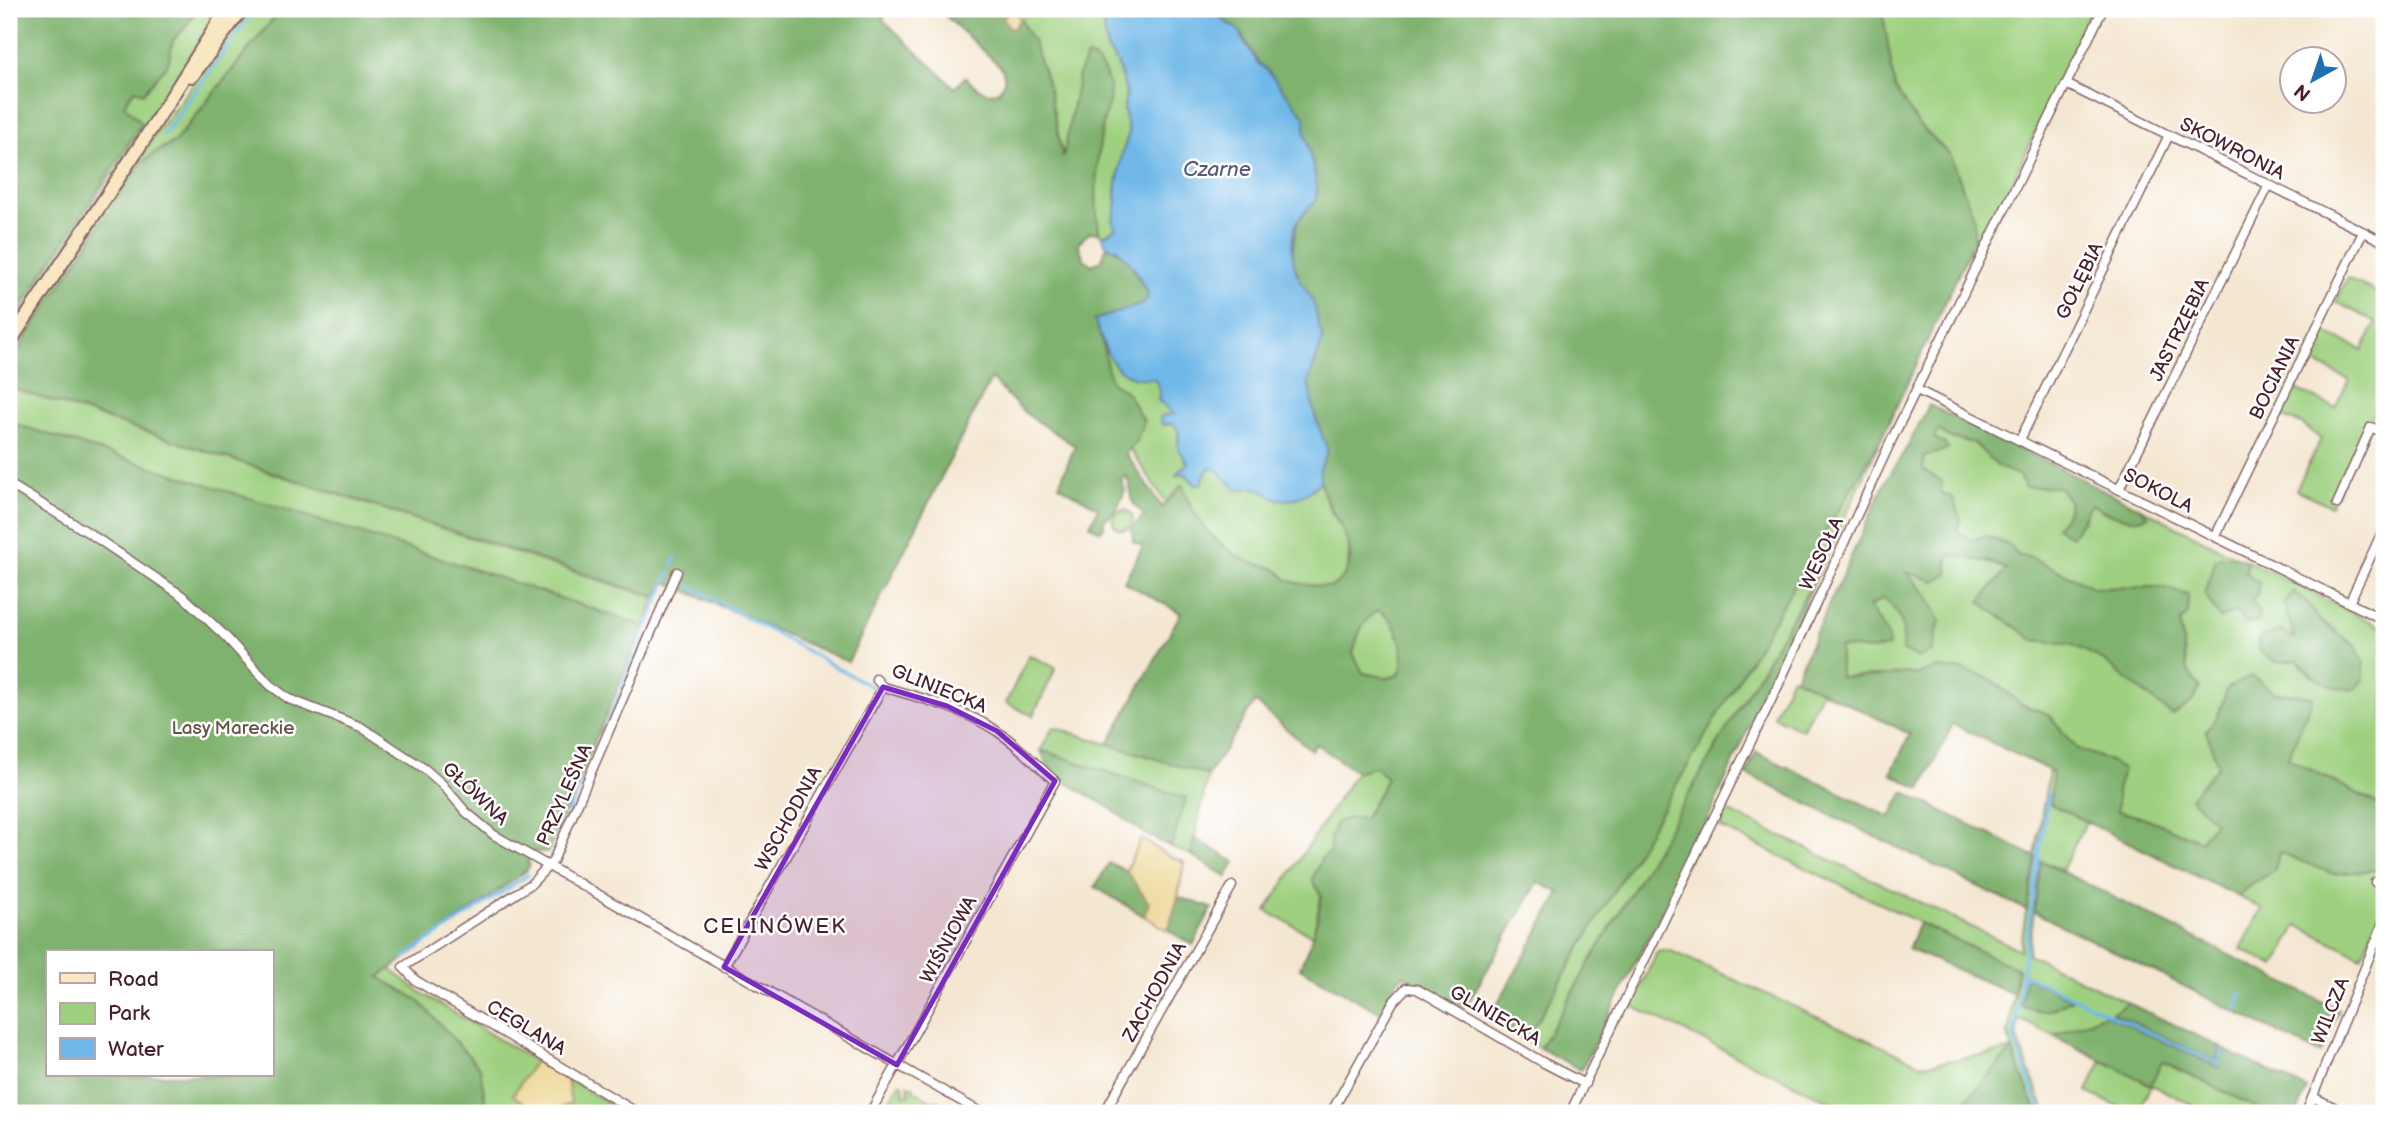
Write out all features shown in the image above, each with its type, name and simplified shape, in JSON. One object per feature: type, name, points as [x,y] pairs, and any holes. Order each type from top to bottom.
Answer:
[{"type":"main road","points":[[9,343],[228,9]]},
{"type":"main road","points":[[153,127],[242,9]]},
{"type":"street","name":"WESOŁA","points":[[1570,1113],[1724,800],[1917,390],[2103,9]]},
{"type":"street","name":"SKOWRONIA","points":[[2066,84],[2384,242]]},
{"type":"street","name":"GOŁĘBIA","points":[[2020,440],[2169,135]]},
{"type":"street","name":"JASTRZĘBIA","points":[[2119,489],[2269,185]]},
{"type":"street","name":"BOCIANIA","points":[[2215,537],[2363,232]]},
{"type":"street","name":"SOKOLA","points":[[1917,390],[2384,620]]},
{"type":"street","points":[[2337,504],[2371,427],[2384,433]]},
{"type":"street","name":"GŁÓWNA","points":[[9,484],[89,533],[184,597],[270,685],[289,699],[361,727],[406,755],[442,784],[480,825],[547,866],[982,1113]]},
{"type":"street","points":[[2350,603],[2384,528]]},
{"type":"street","name":"PRZYLEŚNA","points":[[403,967],[531,884],[558,851],[677,572]]},
{"type":"street","name":"GLINIECKA","points":[[876,679],[883,687],[947,706],[997,730],[1055,781]]},
{"type":"street","name":"WSCHODNIA","points":[[724,967],[883,687]]},
{"type":"street","name":"WIŚNIOWA","points":[[870,1113],[1055,781]]},
{"type":"street","points":[[2375,882],[2384,886]]},
{"type":"street","name":"ZACHODNIA","points":[[1104,1113],[1233,886]]},
{"type":"street","name":"WILCZA","points":[[2306,1113],[2384,920]]},
{"type":"street","name":"CEGLANA","points":[[403,967],[415,980],[638,1113]]},
{"type":"street","name":"GLINIECKA","points":[[1331,1113],[1393,1002],[1406,988],[1417,989],[1585,1084]]},
{"type":"street","points":[[2313,1097],[2346,1113]]},
{"type":"highlighted area","points":[[883,687],[947,706],[997,731],[1055,781],[897,1065],[724,967]]},
{"type":"green space","points":[[9,9],[197,9],[173,40],[168,64],[143,93],[135,90],[128,97],[124,105],[142,123],[9,324]]},
{"type":"green space","points":[[197,9],[221,9],[9,331],[9,324],[142,123],[124,105],[135,90],[147,90],[156,75],[168,64],[173,40]]},
{"type":"green space","points":[[250,9],[281,9],[175,141],[154,152],[9,364],[9,357],[155,134]]},
{"type":"green space","points":[[281,9],[892,9],[882,19],[955,88],[965,77],[980,90],[989,93],[999,91],[1003,84],[1004,75],[1000,66],[938,9],[1014,9],[1033,41],[1049,88],[1063,158],[1079,73],[1087,56],[1101,66],[1109,84],[1110,99],[1097,164],[1099,233],[1090,232],[1078,243],[1084,259],[1092,265],[1101,261],[1107,246],[1122,254],[1148,293],[1143,304],[1094,320],[1101,336],[1112,383],[1125,391],[1144,421],[1138,438],[1126,454],[1162,507],[1182,485],[1199,520],[1226,549],[1249,562],[1275,569],[1293,582],[1332,587],[1345,573],[1350,559],[1349,545],[1321,486],[1320,468],[1328,451],[1315,416],[1308,382],[1323,339],[1317,325],[1313,301],[1299,279],[1293,262],[1297,221],[1317,199],[1315,175],[1305,132],[1305,117],[1268,71],[1258,63],[1240,31],[1213,9],[1882,9],[1895,88],[1919,125],[1951,156],[1974,219],[1974,241],[1884,433],[1526,1040],[1489,1019],[1560,893],[1538,882],[1466,1006],[1459,1007],[1403,975],[1394,984],[1381,1013],[1300,968],[1313,936],[1322,897],[1312,880],[1322,858],[1330,853],[1330,839],[1336,823],[1348,818],[1365,818],[1387,778],[1375,767],[1356,772],[1316,744],[1311,750],[1255,702],[1208,775],[1108,744],[1181,613],[1124,582],[1143,546],[1133,542],[1132,529],[1144,515],[1133,502],[1130,484],[1125,476],[1121,479],[1125,490],[1115,512],[1104,519],[1101,531],[1090,526],[1098,508],[1059,485],[1075,446],[1025,413],[991,379],[848,662],[666,582],[656,597],[9,387],[9,364],[142,162],[176,141]],"holes":[[[1378,610],[1385,615],[1400,638],[1403,657],[1399,675],[1389,678],[1363,673],[1353,654],[1358,635],[1368,619]]]},
{"type":"green space","points":[[1029,9],[1081,9],[1104,25],[1107,48],[1117,62],[1126,92],[1124,109],[1129,133],[1122,154],[1116,191],[1117,203],[1113,222],[1116,228],[1102,237],[1097,224],[1095,188],[1099,147],[1110,96],[1079,73],[1063,160],[1042,70],[1020,19]]},
{"type":"green space","points":[[1882,9],[2092,9],[1991,228],[1974,241],[1974,219],[1951,156],[1919,125],[1895,88]]},
{"type":"green space","points":[[2347,278],[2384,296],[2384,391],[2331,506],[2296,490],[2321,439],[2302,424],[2280,416],[2294,388],[2335,408],[2349,380],[2308,359],[2322,331],[2363,350],[2376,322],[2336,302]]},
{"type":"green space","points":[[1118,313],[1177,414],[1165,425],[1174,424],[1178,429],[1178,448],[1188,463],[1177,475],[1187,471],[1287,370],[1329,509],[1346,534],[1349,546],[1348,571],[1341,580],[1331,587],[1298,583],[1288,580],[1277,570],[1238,556],[1208,531],[1182,486],[1166,503],[1130,449],[1144,421],[1128,395],[1112,383],[1105,366],[1104,317]]},
{"type":"green space","points":[[9,387],[656,597],[644,626],[9,422]]},
{"type":"green space","points":[[1929,405],[2139,507],[2148,516],[2127,519],[2091,504],[2072,537],[2056,527],[2068,511],[2069,501],[2059,487],[2025,487],[2019,475],[1998,467],[1974,443],[1951,438],[1938,430],[1934,438],[1944,443],[1948,449],[1924,457],[1923,470],[1942,481],[1941,493],[1953,498],[1961,520],[1957,531],[1970,540],[1987,536],[2011,546],[2017,555],[2032,558],[2095,588],[2162,587],[2188,595],[2188,614],[2180,623],[2187,670],[2200,687],[2192,702],[2172,715],[2100,658],[2071,644],[2034,640],[1980,602],[2007,569],[1988,561],[1950,555],[1947,562],[1949,574],[1934,581],[1906,572],[1927,595],[1940,620],[1932,651],[1917,658],[1902,650],[1903,635],[1899,616],[1884,598],[1869,606],[1888,636],[1889,647],[1872,650],[1840,647],[1840,677],[1905,673],[1914,675],[1937,668],[1964,670],[1992,680],[2021,704],[2048,714],[2077,749],[2108,760],[2123,770],[2117,791],[2117,811],[2148,819],[2200,841],[2215,822],[2190,798],[2218,766],[2206,731],[2218,715],[2228,688],[2252,676],[2274,692],[2313,697],[2288,758],[2384,807],[2384,869],[2333,874],[2279,852],[2275,870],[2245,889],[2239,897],[2050,804],[2053,772],[1953,724],[1921,789],[1891,774],[1910,734],[1795,678],[1886,481]]},
{"type":"green space","name":"Lasy Mareckie","points":[[9,422],[644,626],[548,852],[533,852],[527,863],[530,864],[527,870],[379,977],[418,1000],[480,1068],[487,1113],[9,1113]]},
{"type":"green space","points":[[1937,429],[1951,438],[1974,443],[1998,467],[2019,475],[2025,487],[2059,487],[2069,501],[2068,511],[2083,522],[2091,504],[2105,513],[2148,516],[2139,507],[2236,557],[2220,557],[2205,595],[2220,618],[2252,600],[2251,578],[2245,570],[2246,560],[2384,628],[2384,807],[2287,758],[2274,692],[2252,676],[2228,688],[2218,715],[2206,731],[2218,766],[2215,822],[2200,841],[2148,819],[2117,811],[2117,791],[2108,760],[2077,749],[2048,714],[2021,704],[1992,680],[1964,670],[1938,668],[1914,675],[1905,673],[1839,677],[1840,646],[1872,650],[1888,636],[1869,606],[1885,598],[1896,609],[1905,630],[1927,595],[1905,571],[1947,562],[1950,555],[1972,558],[2008,570],[1981,601],[2034,640],[2071,644],[2100,658],[2172,714],[2187,670],[2180,623],[2188,614],[2162,587],[2095,588],[2032,558],[2017,555],[2011,546],[1988,536],[1971,540],[1957,531],[1941,493],[1941,481],[1923,470],[1925,456],[1936,452],[1944,443],[1934,438]],"holes":[[[2308,603],[2320,621],[2336,630],[2312,677],[2297,660],[2286,662]]]},
{"type":"green space","points":[[1884,433],[1820,570],[1540,1048],[1526,1040]]},
{"type":"green space","points":[[1123,510],[1130,513],[1133,520],[1130,527],[1123,530],[1116,527],[1113,520],[1116,513]]},
{"type":"green space","points":[[2220,557],[2246,560],[2245,571],[2259,582],[2257,594],[2252,600],[2259,612],[2257,622],[2246,623],[2235,612],[2220,618],[2205,595],[2215,560]]},
{"type":"green space","points":[[1820,570],[1700,836],[1581,1070],[1540,1048]]},
{"type":"green space","points":[[2293,591],[2308,603],[2320,621],[2356,646],[2364,663],[2364,680],[2354,690],[2322,682],[2297,660],[2276,662],[2259,651],[2258,641],[2261,636],[2280,631],[2295,638],[2284,604]]},
{"type":"green space","points":[[1378,609],[1396,630],[1402,648],[1399,675],[1389,678],[1363,673],[1353,654],[1364,623]]},
{"type":"green space","points":[[1029,655],[1056,668],[1033,716],[1006,703]]},
{"type":"green space","points":[[1792,677],[1822,691],[1802,730],[1773,716]]},
{"type":"green space","points":[[1053,727],[1208,775],[1191,855],[1171,847],[1185,798],[1041,750]]},
{"type":"green space","points":[[1041,750],[1186,798],[1171,847],[1061,780],[1046,763]]},
{"type":"green space","points":[[1756,752],[1890,817],[1904,792],[2036,857],[2027,910],[1746,774]]},
{"type":"green space","points":[[1375,767],[1387,778],[1365,818],[1348,818],[1330,839],[1330,853],[1313,936],[1266,911],[1356,772]]},
{"type":"green space","points":[[2049,770],[2054,773],[2050,804],[2087,820],[2062,870],[2041,861],[2028,954],[2128,1003],[2113,1013],[2216,1061],[2221,1047],[2225,1050],[2218,1067],[2105,1014],[2054,1036],[2019,1019],[2016,1036],[2046,1113],[2037,1113],[2012,1051],[1954,1113],[1854,1113],[1632,1006],[1657,952],[1669,950],[1923,1065],[2012,1050],[2008,1035],[2017,969],[1719,827],[1726,810],[2020,950]]},
{"type":"green space","points":[[1194,838],[1235,862],[1227,877],[1191,855]]},
{"type":"green space","points":[[2279,852],[2333,874],[2384,869],[2384,901],[2362,957],[2297,925],[2275,966],[2241,949],[2262,908],[2239,897],[2245,889],[2275,870]]},
{"type":"green space","points":[[2041,861],[2339,1010],[2321,1054],[2034,912]]},
{"type":"green space","points":[[1109,863],[1126,871],[1150,903],[1144,916],[1095,887]]},
{"type":"green space","points":[[1178,897],[1212,908],[1193,945],[1168,930]]},
{"type":"green space","points":[[1919,923],[2018,969],[2014,994],[1908,949]]},
{"type":"green space","points":[[390,969],[423,994],[535,1061],[513,1095],[539,1113],[487,1113],[479,1068],[418,1000],[379,977]]},
{"type":"green space","points":[[2025,977],[2072,999],[2047,1011],[2029,1009],[2021,1005]]},
{"type":"green space","points":[[2128,1003],[2221,1047],[2216,1062],[2112,1012]]},
{"type":"green space","points":[[2105,1014],[2218,1067],[2225,1050],[2307,1089],[2297,1113],[2267,1113],[2162,1061],[2151,1085],[2054,1036]]},
{"type":"green space","points":[[2012,1050],[2037,1113],[1954,1113]]},
{"type":"green space","points":[[2102,1060],[2151,1085],[2162,1061],[2267,1113],[2195,1113],[2197,1107],[2152,1085],[2136,1113],[2131,1113],[2087,1092]]},
{"type":"green space","points":[[567,1078],[625,1113],[546,1113],[571,1104]]},
{"type":"green space","points":[[900,1083],[903,1085],[904,1095],[909,1094],[908,1085],[934,1102],[936,1100],[941,1103],[941,1106],[953,1113],[882,1113]]},
{"type":"sand","points":[[1014,9],[1020,19],[1012,30],[1003,19]]},
{"type":"sand","points":[[1141,839],[1170,857],[1184,862],[1178,897],[1168,930],[1144,916],[1149,903],[1126,871]]},
{"type":"sand","points":[[535,1061],[567,1078],[571,1104],[540,1112],[513,1095]]},
{"type":"water","name":"Czarne","points":[[1081,9],[1213,9],[1240,31],[1258,63],[1268,71],[1305,117],[1305,132],[1315,175],[1317,199],[1299,219],[1292,248],[1296,272],[1313,302],[1323,339],[1308,382],[1315,416],[1328,451],[1320,468],[1320,482],[1299,497],[1281,500],[1255,488],[1238,490],[1214,468],[1208,469],[1201,484],[1196,485],[1184,473],[1175,476],[1188,463],[1178,448],[1179,435],[1176,427],[1173,424],[1162,424],[1160,418],[1174,414],[1158,400],[1160,392],[1155,379],[1137,378],[1123,372],[1116,367],[1107,353],[1094,320],[1143,304],[1148,293],[1129,262],[1116,248],[1107,246],[1102,237],[1116,228],[1113,222],[1117,203],[1116,191],[1122,154],[1129,133],[1124,109],[1126,92],[1117,62],[1107,48],[1104,25]]},
{"type":"waterway","points":[[163,136],[255,9]]},
{"type":"waterway","points":[[673,565],[675,558]]},
{"type":"waterway","points":[[603,733],[670,572]]},
{"type":"waterway","points":[[690,586],[872,687]]},
{"type":"waterway","points":[[568,813],[582,780]]},
{"type":"waterway","points":[[2022,974],[2048,793]]},
{"type":"waterway","points":[[404,957],[528,875]]},
{"type":"waterway","points":[[2042,1113],[2014,1039],[2022,974],[2218,1064],[2223,1051]]},
{"type":"waterway","points":[[2237,1009],[2242,993]]},
{"type":"district","name":"CELINÓWEK","points":[[775,926]]}]
